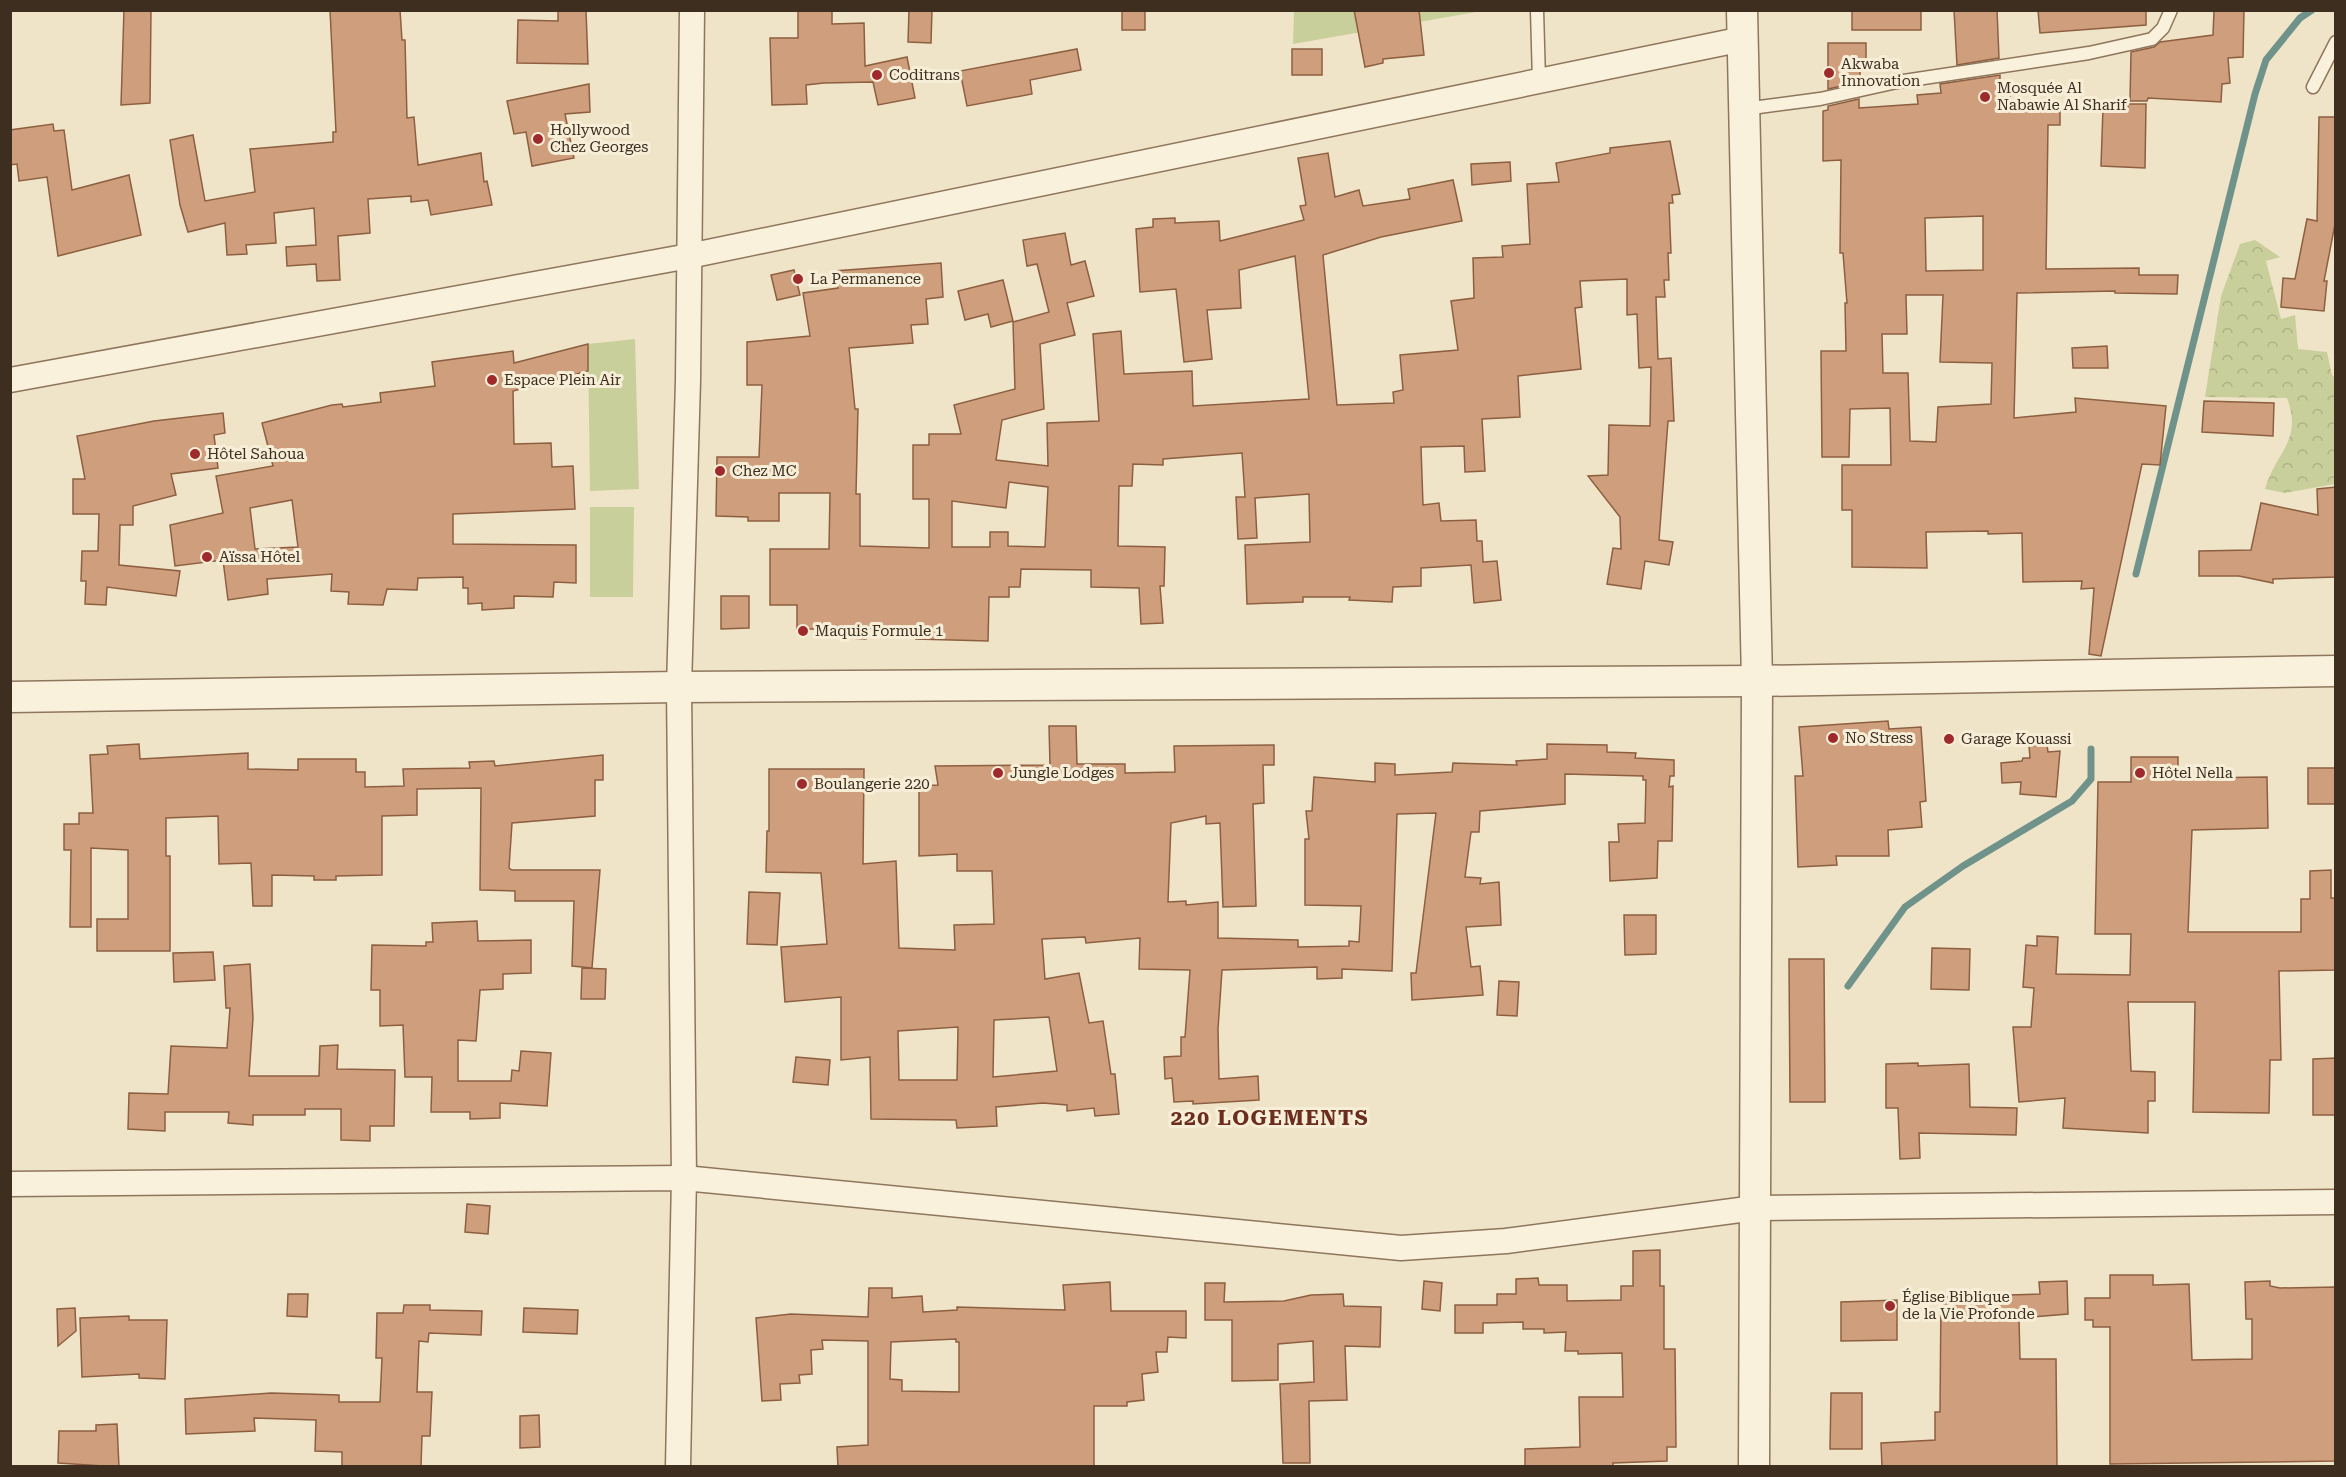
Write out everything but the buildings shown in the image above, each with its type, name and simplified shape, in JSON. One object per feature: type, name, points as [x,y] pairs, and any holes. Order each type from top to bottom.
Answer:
[{"type":"street","points":[[678,1467],[684,1178],[679,687],[688,381],[692,10]]},
{"type":"street","points":[[10,380],[689,256],[1539,81],[1742,25],[1757,681],[1754,1467]]},
{"type":"street","points":[[10,697],[679,687],[1757,681],[2336,670]]},
{"type":"street","points":[[10,1184],[684,1178],[1401,1248],[1506,1241],[1755,1208],[2336,1202]]},
{"type":"lane","points":[[1537,10],[1539,81]]},
{"type":"lane","points":[[1743,109],[1820,99],[1897,82],[2089,53],[2152,39],[2163,28],[2171,10]]},
{"type":"lane","points":[[2313,87],[2336,42]]},
{"type":"green space","points":[[1294,11],[1482,11],[1293,44]]},
{"type":"green space","points":[[2255,240],[2280,257],[2266,261],[2281,319],[2295,315],[2298,349],[2327,352],[2332,375],[2335,378],[2335,484],[2285,493],[2265,489],[2290,436],[2292,425],[2287,398],[2205,397],[2221,296],[2240,244]]},
{"type":"green space","points":[[635,339],[639,489],[590,491],[588,344]]},
{"type":"green space","points":[[590,507],[634,507],[633,597],[590,597]]},
{"type":"waterway","points":[[2136,574],[2255,94],[2266,60],[2300,18],[2312,10]]},
{"type":"waterway","points":[[1848,986],[1905,907],[1963,866],[2072,801],[2091,779],[2091,749]]},
{"type":"place","name":"Akwaba Innovation","points":[[1829,73]]},
{"type":"place","name":"Coditrans","points":[[877,75]]},
{"type":"place","name":"Mosquée Al Nabawie Al Sharif","points":[[1985,97]]},
{"type":"place","name":"Hollywood Chez Georges","points":[[538,139]]},
{"type":"place","name":"La Permanence","points":[[798,279]]},
{"type":"place","name":"Espace Plein Air","points":[[492,380]]},
{"type":"place","name":"Hôtel Sahoua","points":[[195,454]]},
{"type":"place","name":"Chez MC","points":[[720,471]]},
{"type":"place","name":"Aïssa Hôtel","points":[[207,557]]},
{"type":"place","name":"Maquis Formule 1","points":[[803,631]]},
{"type":"place","name":"No Stress","points":[[1833,738]]},
{"type":"place","name":"Garage Kouassi","points":[[1949,739]]},
{"type":"place","name":"Jungle Lodges","points":[[998,773]]},
{"type":"place","name":"Hôtel Nella","points":[[2140,773]]},
{"type":"place","name":"Boulangerie 220","points":[[802,784]]},
{"type":"place","name":"Église Biblique de la Vie Profonde","points":[[1890,1306]]},
{"type":"district","name":"220 LOGEMENTS","points":[[1270,1118]]}]
